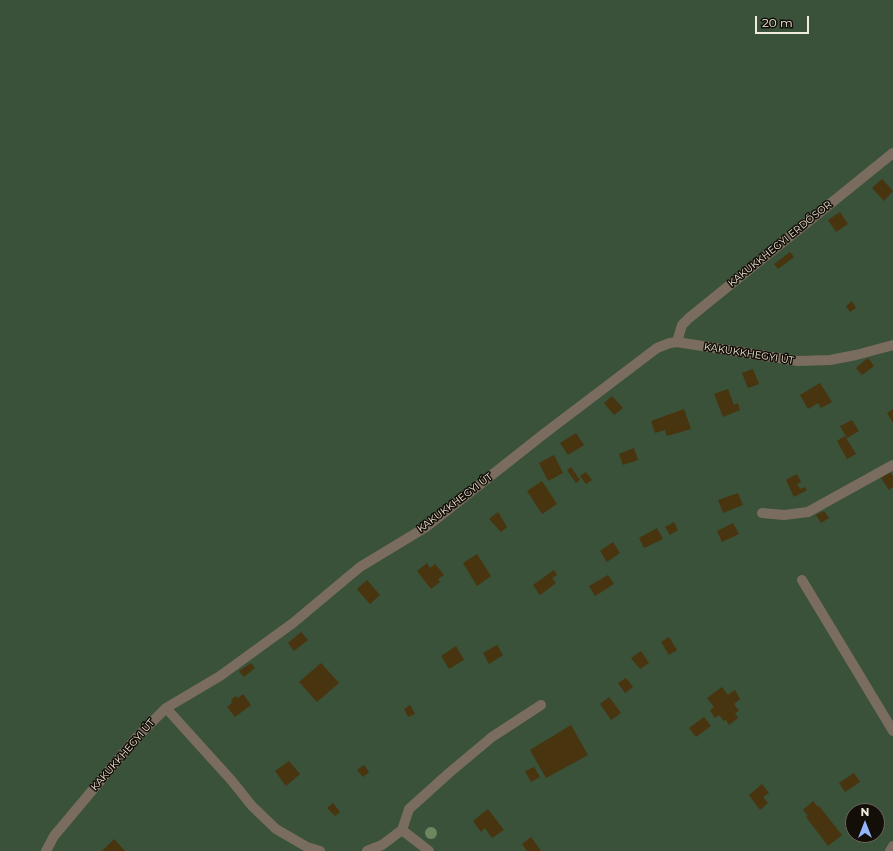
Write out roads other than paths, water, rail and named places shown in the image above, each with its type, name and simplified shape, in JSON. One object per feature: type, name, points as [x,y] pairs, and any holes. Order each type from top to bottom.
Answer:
[{"type":"street","name":"KAKUKKHEGYI ERDŐSOR","points":[[677,342],[682,325],[689,318],[893,153]]},
{"type":"street","name":"KAKUKKHEGYI ÚT","points":[[46,851],[54,836],[137,737],[166,708],[220,676],[293,623],[360,567],[426,527],[551,428],[657,348],[677,342],[747,355],[798,361],[830,360],[893,345]]},
{"type":"street","points":[[762,513],[784,515],[808,512],[893,465]]},
{"type":"street","points":[[802,580],[893,731]]},
{"type":"street","points":[[367,851],[382,845],[402,830],[409,809],[449,773],[492,737],[541,705]]},
{"type":"street","points":[[166,708],[232,781],[252,806],[276,829],[307,847],[320,851]]},
{"type":"street","points":[[402,830],[429,851]]},
{"type":"street","points":[[890,851],[893,846]]}]
